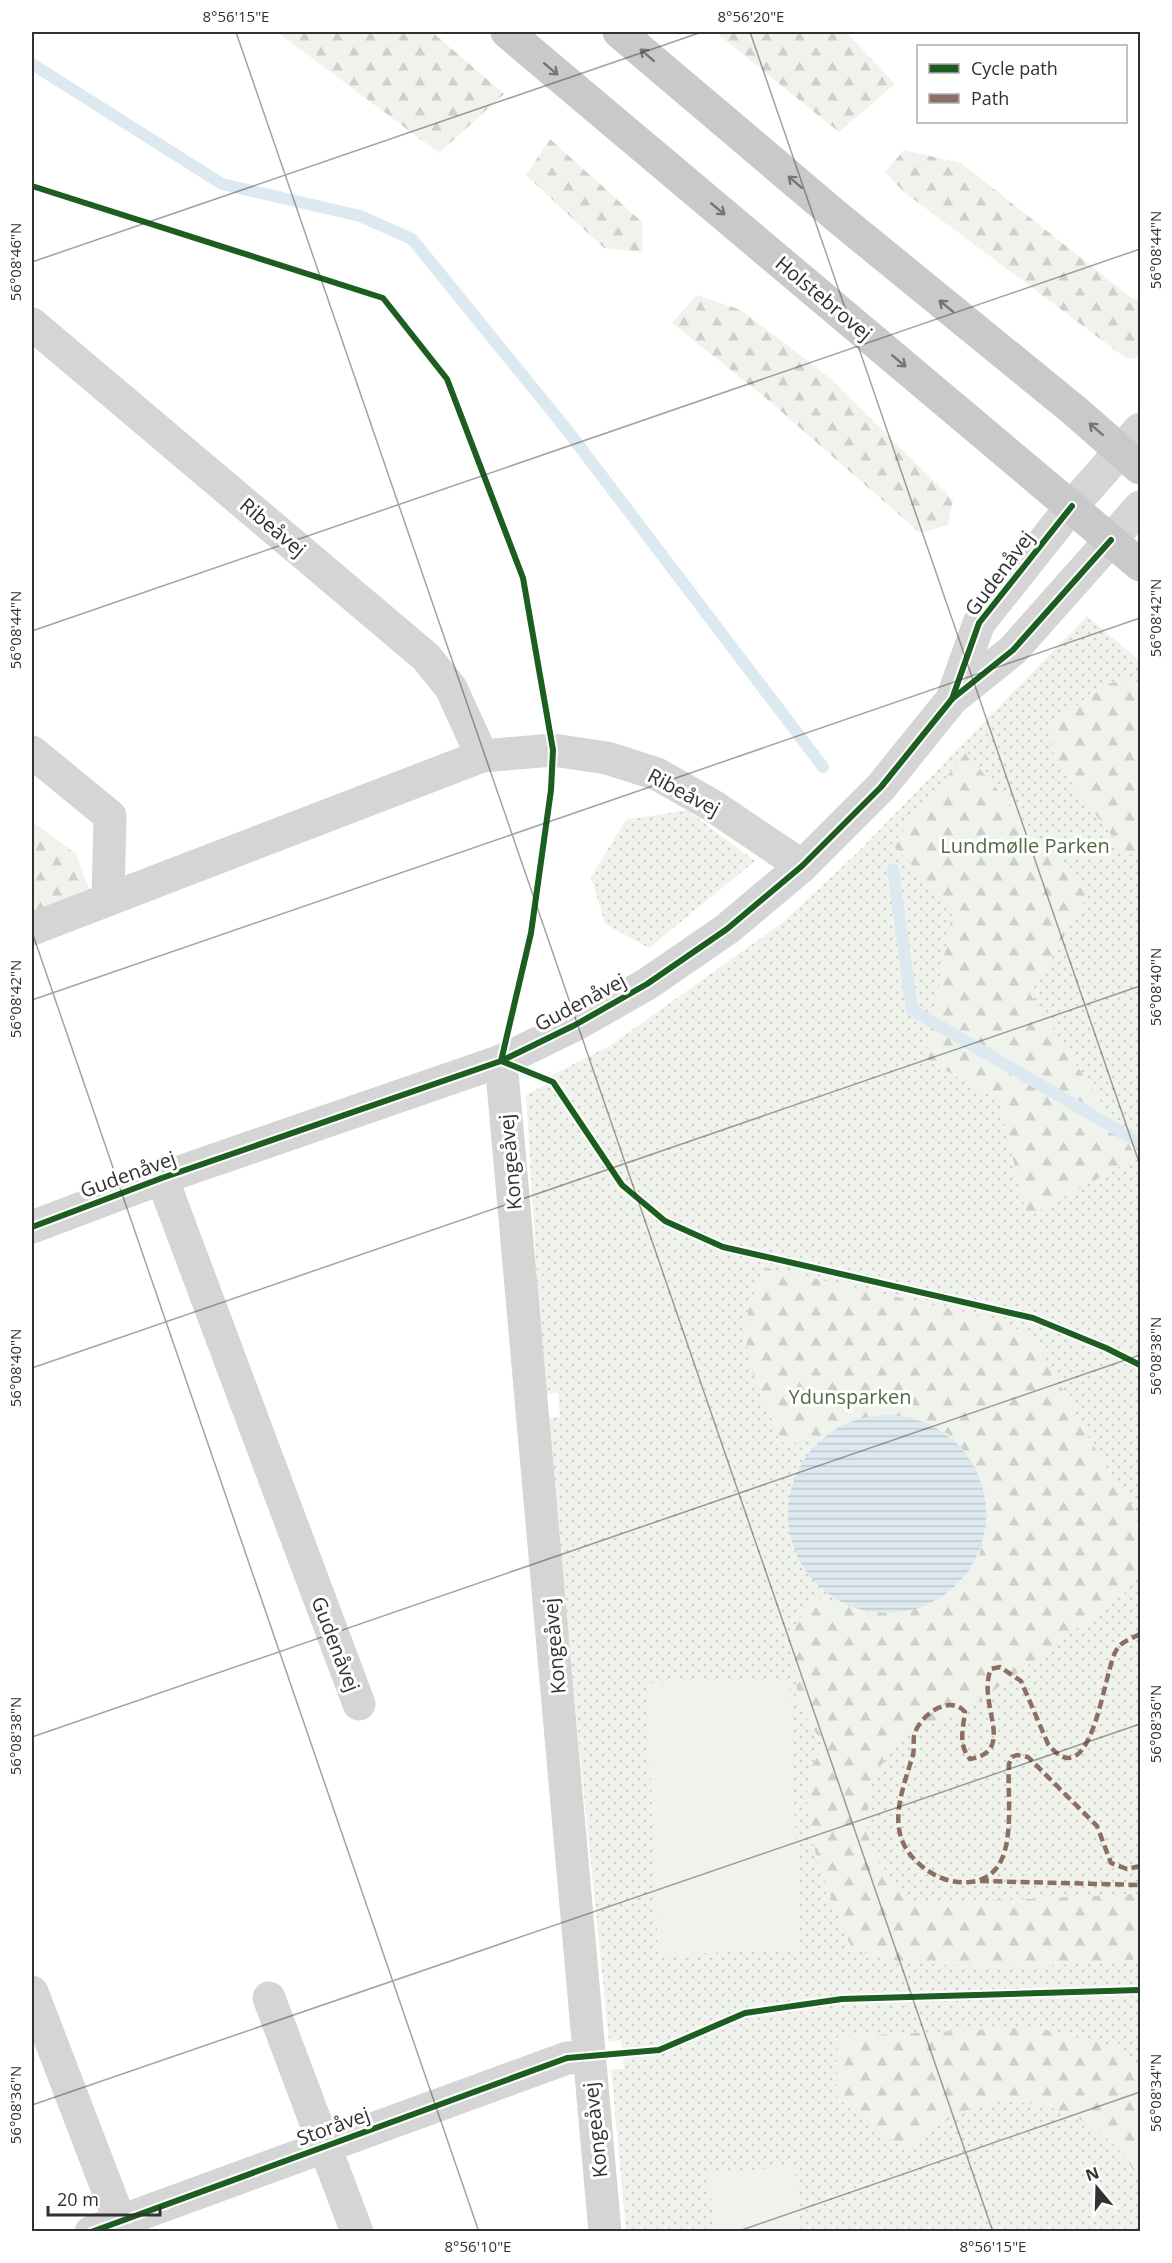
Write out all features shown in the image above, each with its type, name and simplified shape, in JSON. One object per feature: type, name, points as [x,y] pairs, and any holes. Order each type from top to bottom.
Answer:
[{"type":"main road","name":"Holstebrovej","points":[[507,32],[1140,565]]},
{"type":"main road","points":[[619,32],[836,216],[1134,449]]},
{"type":"street","name":"Ribeåvej","points":[[32,324],[426,657],[451,688],[482,756]]},
{"type":"street","name":"Gudenåvej","points":[[952,699],[979,623],[1072,506],[1134,449]]},
{"type":"street","name":"Gudenåvej","points":[[32,1227],[162,1178],[501,1061],[575,1025],[647,984],[727,929],[802,866],[881,787],[952,699],[1013,650],[1140,507]]},
{"type":"street","name":"Ribeåvej","points":[[32,929],[482,756],[553,750],[608,758],[657,774],[713,806],[802,866]]},
{"type":"street","points":[[32,752],[110,816],[108,900]]},
{"type":"street","name":"Kongeåvej","points":[[501,1061],[605,2232]]},
{"type":"street","name":"Gudenåvej","points":[[162,1178],[359,1704]]},
{"type":"street","name":"Storåvej","points":[[32,1992],[112,2228],[326,2146],[567,2058],[588,2057]]},
{"type":"street","name":"Storåvej","points":[[269,1998],[357,2232]]},
{"type":"green space","points":[[277,32],[432,32],[504,94],[439,153]]},
{"type":"green space","points":[[715,32],[846,32],[895,84],[839,132]]},
{"type":"green space","points":[[550,139],[642,222],[643,252],[604,248],[526,175]]},
{"type":"green space","points":[[904,150],[961,163],[1133,299],[1140,298],[1140,357],[1127,359],[904,192],[885,172]]},
{"type":"green space","points":[[697,295],[741,310],[831,379],[953,500],[948,525],[920,533],[767,399],[672,323]]},
{"type":"green space","name":"Ydunsparken","points":[[1087,616],[1140,661],[1140,2231],[626,2231],[611,2069],[624,2069],[621,2040],[609,2042],[546,1418],[560,1417],[558,1393],[544,1394],[526,1095],[545,1085],[552,1075],[611,1045],[782,923],[857,853]],"holes":[[[1034,987],[1030,994],[1011,1149],[1000,1100],[925,1059]]]},
{"type":"green space","points":[[1132,679],[1140,684],[1140,860],[1122,849],[1057,764],[1050,743],[1052,725],[1102,685]]},
{"type":"green space","name":"Lundmølle Parken","points":[[966,753],[1088,895],[1030,994],[1137,1157],[1027,1217],[999,1100],[925,1059],[953,909],[892,844]]},
{"type":"green space","points":[[687,810],[755,861],[649,948],[605,924],[591,877],[626,820]]},
{"type":"green space","points":[[32,821],[76,854],[90,892],[32,914]]},
{"type":"green space","points":[[767,1268],[987,1317],[1032,1335],[1105,1466],[1128,1496],[1138,1524],[1140,1570],[1125,1593],[965,1712],[908,1729],[870,1780],[867,1831],[875,1858],[913,1904],[1140,1894],[1140,1959],[1012,1968],[905,1963],[853,1950],[827,1888],[813,1845],[807,1801],[808,1779],[812,1766],[824,1745],[799,1707],[791,1632],[813,1597],[872,1613],[933,1603],[959,1584],[979,1556],[987,1523],[985,1489],[971,1458],[947,1433],[849,1422],[820,1440],[784,1444],[760,1393],[746,1339],[751,1302]]},
{"type":"green space","points":[[789,1678],[800,1949],[658,1955],[647,1683]]},
{"type":"green space","points":[[1033,2027],[1112,2046],[1140,2065],[1140,2183],[1128,2162],[1112,2143],[1072,2115],[1048,2107],[1024,2102],[999,2102],[975,2107],[947,2120],[906,2151],[837,2098],[837,2037]]},
{"type":"green space","points":[[794,2166],[800,2231],[714,2231],[709,2174]]},
{"type":"shaded area","points":[[877,1415],[897,1415],[925,1422],[950,1437],[964,1451],[979,1476],[986,1504],[986,1524],[979,1552],[964,1577],[950,1591],[916,1609],[897,1613],[877,1613],[849,1606],[824,1591],[810,1577],[792,1543],[788,1524],[788,1504],[795,1476],[810,1451],[824,1437],[858,1419]]},
{"type":"waterway","points":[[32,64],[222,184],[360,216],[412,239],[567,430],[823,767]]},
{"type":"waterway","points":[[893,869],[912,1010],[1140,1143]]},
{"type":"marked path","points":[[1140,1634],[1117,1649],[1094,1724],[1086,1743],[1076,1756],[1063,1757],[1048,1744],[1021,1681],[1000,1667],[991,1669],[988,1682],[994,1736],[991,1746],[984,1754],[970,1759],[966,1754],[962,1737],[965,1712],[958,1707],[943,1706],[928,1715],[921,1722],[914,1736],[914,1750],[904,1784],[898,1824],[907,1849],[927,1870],[955,1882],[970,1882],[986,1877],[998,1867],[1004,1852],[1008,1835],[1009,1764],[1012,1757],[1017,1755],[1028,1757],[1097,1826],[1111,1863],[1127,1869],[1140,1866]]},
{"type":"marked path","points":[[980,1881],[1140,1885]]},
{"type":"cycle path","points":[[32,186],[383,298],[447,379],[523,578],[553,750],[551,790],[531,933],[501,1061]]},
{"type":"cycle path","points":[[952,699],[979,623],[1072,506]]},
{"type":"cycle path","points":[[32,1227],[162,1178],[501,1061],[575,1025],[647,984],[727,929],[802,866],[881,787],[952,699],[1013,650],[1111,540]]},
{"type":"cycle path","points":[[501,1061],[553,1082],[622,1185],[665,1221],[723,1247],[1033,1318],[1106,1348],[1140,1365]]},
{"type":"cycle path","points":[[91,2232],[567,2058],[659,2050],[745,2013],[842,1999],[1140,1990]]}]
